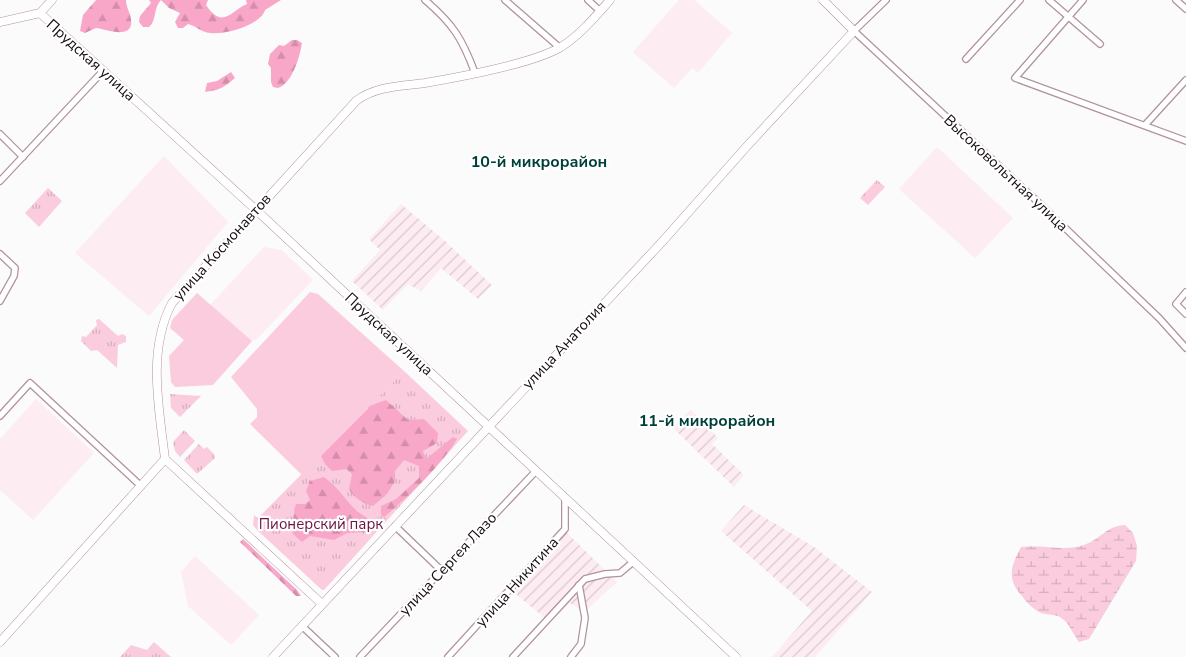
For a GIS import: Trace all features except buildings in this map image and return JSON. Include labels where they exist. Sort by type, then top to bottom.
[{"type":"street","points":[[0,22],[40,13],[52,0]]},
{"type":"street","points":[[425,0],[448,20],[464,46],[475,73]]},
{"type":"street","points":[[505,0],[559,48]]},
{"type":"street","points":[[588,0],[600,11]]},
{"type":"street","name":"улица Космонавтов","points":[[165,459],[158,391],[158,344],[163,320],[179,294],[356,101],[365,95],[387,88],[475,73],[538,56],[559,48],[610,0]]},
{"type":"street","name":"Высоковольтная улица","points":[[823,0],[1159,318],[1186,348]]},
{"type":"street","points":[[854,31],[886,0]]},
{"type":"street","points":[[966,59],[1020,0]]},
{"type":"street","points":[[1049,0],[1067,18],[1100,44]]},
{"type":"street","points":[[1083,0],[1015,78],[1186,141]]},
{"type":"street","points":[[1176,0],[1186,9]]},
{"type":"street","name":"Прудская улица","points":[[40,13],[255,209],[736,657]]},
{"type":"street","name":"улица Анатолия","points":[[273,657],[662,242],[748,145],[854,31]]},
{"type":"street","points":[[0,181],[103,70]]},
{"type":"street","points":[[1145,125],[1186,80]]},
{"type":"street","points":[[0,134],[23,157]]},
{"type":"street","points":[[0,254],[15,268],[14,276],[0,301]]},
{"type":"street","points":[[1186,292],[1176,304],[1186,314]]},
{"type":"street","points":[[0,416],[30,383],[141,486]]},
{"type":"street","points":[[0,642],[165,459],[322,604]]},
{"type":"street","name":"улица Сергея Лазо","points":[[360,657],[536,471]]},
{"type":"street","name":"улица Никитина","points":[[448,657],[565,529],[565,499]]},
{"type":"street","points":[[395,526],[442,571]]},
{"type":"street","points":[[513,657],[585,579],[605,574],[620,573],[633,562]]},
{"type":"street","points":[[571,657],[582,644],[585,618],[579,585]]},
{"type":"street","points":[[302,626],[335,657]]},
{"type":"shaded area","points":[[679,0],[694,0],[732,33],[698,73],[692,68],[674,88],[633,52]]},
{"type":"shaded area","points":[[937,147],[1013,218],[975,258],[899,189]]},
{"type":"shaded area","points":[[164,156],[228,222],[149,316],[75,253]]},
{"type":"shaded area","points":[[401,204],[445,241],[492,285],[478,299],[441,268],[421,291],[408,284],[383,310],[352,281],[380,250],[369,239]]},
{"type":"shaded area","points":[[264,247],[282,250],[313,280],[257,339],[252,341],[210,305]]},
{"type":"shaded area","points":[[36,399],[94,453],[33,520],[0,490],[0,439]]},
{"type":"shaded area","points":[[691,410],[718,438],[712,444],[744,475],[734,487],[673,428]]},
{"type":"shaded area","points":[[744,505],[814,547],[872,592],[815,657],[772,657],[812,611],[721,531]]},
{"type":"shaded area","points":[[563,529],[617,582],[584,612],[570,603],[550,622],[507,587]]},
{"type":"shaded area","points":[[195,556],[259,615],[231,645],[188,606],[181,572]]},
{"type":"green space","points":[[96,0],[126,0],[131,19],[131,26],[128,30],[118,32],[96,28],[85,33],[80,31],[83,15]]},
{"type":"green space","points":[[149,0],[161,0],[149,27],[143,27],[139,22],[140,16],[151,3]]},
{"type":"green space","points":[[161,0],[208,0],[206,5],[212,12],[222,18],[247,4],[246,0],[281,0],[265,10],[257,20],[250,24],[232,31],[216,33],[207,32],[188,24],[183,28],[178,28],[175,22],[180,13],[169,8]]},
{"type":"green space","points":[[292,40],[302,43],[294,69],[283,85],[278,88],[273,87],[271,68],[268,64],[270,54],[279,45],[284,46]]},
{"type":"green space","points":[[231,72],[235,78],[221,88],[205,92],[207,83],[217,81]]},
{"type":"green space","points":[[877,180],[885,187],[868,205],[860,198]]},
{"type":"green space","points":[[48,188],[62,201],[39,227],[25,213]]},
{"type":"green space","points":[[310,292],[318,294],[404,371],[302,475],[250,424],[257,417],[257,409],[231,377]]},
{"type":"green space","points":[[197,293],[252,341],[213,385],[175,387],[171,382],[169,356],[184,340],[170,328],[172,320]]},
{"type":"green space","points":[[99,319],[118,336],[122,334],[126,336],[126,342],[118,345],[117,368],[97,350],[91,351],[81,341],[82,336],[86,337],[97,325],[96,320]]},
{"type":"green space","name":"Пионерский парк","points":[[404,371],[468,431],[322,590],[257,530],[253,525],[254,515],[258,518]]},
{"type":"green space","points":[[170,394],[201,396],[180,417],[171,408]]},
{"type":"green space","points":[[386,400],[408,420],[424,419],[438,433],[437,443],[423,451],[426,459],[453,437],[457,439],[433,470],[384,517],[381,515],[381,506],[396,499],[419,478],[419,466],[404,460],[395,471],[395,481],[387,494],[373,506],[362,502],[351,492],[349,489],[352,474],[347,469],[332,471],[325,464],[321,456],[372,405]]},
{"type":"green space","points":[[184,430],[195,441],[180,457],[175,451],[173,442]]},
{"type":"green space","points":[[199,444],[204,449],[207,447],[214,454],[215,458],[197,474],[184,460]]},
{"type":"green space","points":[[324,477],[334,485],[358,512],[371,521],[370,528],[365,532],[347,533],[334,540],[310,536],[302,542],[293,534],[291,524],[296,504],[305,504],[310,500],[306,491],[310,481]]},
{"type":"green space","points":[[1125,525],[1133,533],[1137,546],[1136,561],[1089,639],[1079,642],[1064,620],[1058,616],[1036,610],[1027,603],[1017,590],[1012,578],[1012,572],[1021,547],[1076,547],[1090,542],[1108,530]]},
{"type":"green space","points":[[243,539],[301,596],[296,596],[240,542]]},
{"type":"green space","points":[[154,642],[171,657],[120,657],[131,645],[147,650]]},
{"type":"district","name":"10-й микрорайон","points":[[539,162]]},
{"type":"district","name":"11-й микрорайон","points":[[707,421]]}]
